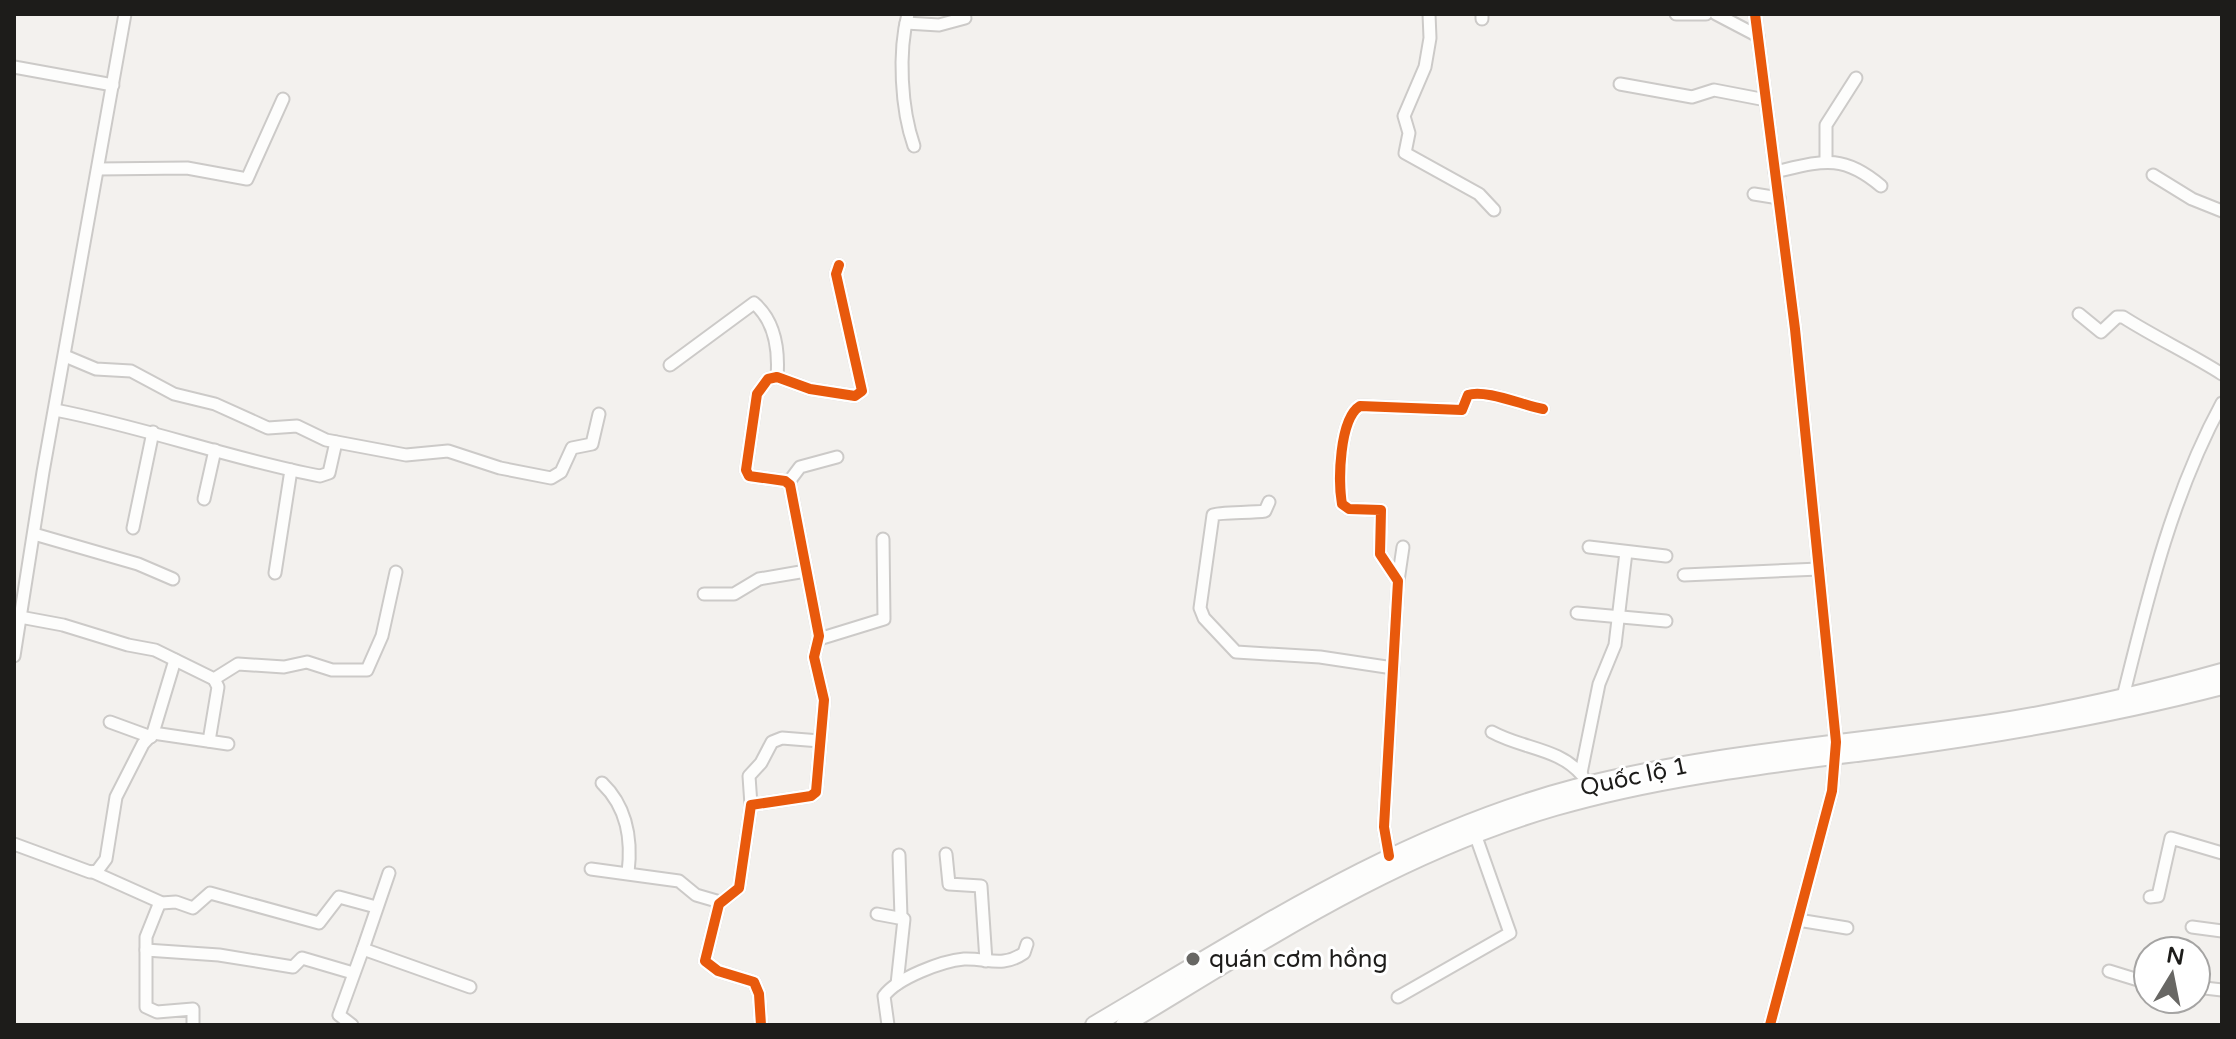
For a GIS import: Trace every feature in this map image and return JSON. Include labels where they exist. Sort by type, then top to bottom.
[{"type":"highway","name":"Quốc lộ 1","points":[[1124,1025],[1354,888],[1418,856],[1475,834],[1615,791],[1993,723],[2123,697],[2222,672]]},
{"type":"highway","name":"Quốc lộ 1","points":[[1094,1025],[1389,856],[1483,816],[1585,779],[2071,721],[2222,686]]},
{"type":"street","points":[[14,656],[18,609],[34,534],[125,14]]},
{"type":"street","points":[[1429,14],[1431,33],[1425,67],[1404,116],[1409,133],[1405,153],[1479,194],[1494,210]]},
{"type":"street","points":[[1676,14],[1706,14]]},
{"type":"street","points":[[1716,14],[1758,36]]},
{"type":"street","points":[[1755,14],[1779,198],[1835,749],[1832,791],[1770,1025]]},
{"type":"street","points":[[914,146],[907,115],[912,21],[939,25],[965,18]]},
{"type":"street","points":[[14,67],[113,85]]},
{"type":"street","points":[[1826,160],[1826,125],[1856,78]]},
{"type":"street","points":[[1620,84],[1692,97],[1714,90],[1766,100]]},
{"type":"street","points":[[98,169],[187,168],[247,179],[283,99]]},
{"type":"street","points":[[1775,172],[1826,160],[1858,167],[1881,186]]},
{"type":"street","points":[[2153,175],[2192,199],[2222,211]]},
{"type":"street","points":[[1754,194],[1779,198]]},
{"type":"street","points":[[788,483],[753,477],[747,473],[757,394],[768,379],[777,377],[810,389],[855,396],[862,391],[836,274],[839,265]]},
{"type":"street","points":[[670,365],[754,303],[772,331],[777,346],[777,377]]},
{"type":"street","points":[[2079,314],[2101,332],[2117,317],[2123,317],[2165,345],[2186,352],[2222,374]]},
{"type":"street","points":[[65,356],[96,369],[131,371],[163,389],[215,404],[257,426],[274,429],[297,426],[336,442],[419,456],[448,451],[500,468],[555,478],[572,448],[592,444],[599,414]]},
{"type":"street","points":[[1398,581],[1380,554],[1381,510],[1349,509],[1342,504],[1342,448],[1356,407],[1462,410],[1468,395],[1483,391],[1509,403],[1543,409]]},
{"type":"street","points":[[2123,697],[2180,491],[2197,449],[2222,403]]},
{"type":"street","points":[[55,410],[153,432],[291,470],[326,476],[336,442]]},
{"type":"street","points":[[133,528],[153,432]]},
{"type":"street","points":[[204,499],[215,450]]},
{"type":"street","points":[[751,805],[814,795],[824,700],[814,657],[819,639],[788,483],[800,467],[837,457]]},
{"type":"street","points":[[275,573],[291,470]]},
{"type":"street","points":[[1269,502],[1265,511],[1239,516],[1219,512],[1213,515],[1200,608],[1204,618],[1236,652],[1320,657],[1393,668]]},
{"type":"street","points":[[34,534],[138,564],[173,579]]},
{"type":"street","points":[[819,639],[884,619],[883,539]]},
{"type":"street","points":[[1389,856],[1384,827],[1398,581],[1403,547]]},
{"type":"street","points":[[1589,547],[1666,556]]},
{"type":"street","points":[[1585,779],[1599,684],[1614,653],[1626,552]]},
{"type":"street","points":[[1684,575],[1819,569]]},
{"type":"street","points":[[704,594],[734,594],[759,579],[806,571]]},
{"type":"street","points":[[214,679],[238,664],[284,667],[307,662],[332,670],[370,669],[382,636],[396,572]]},
{"type":"street","points":[[18,609],[116,642],[155,650],[214,679],[218,687],[209,741]]},
{"type":"street","points":[[1577,613],[1666,621]]},
{"type":"street","points":[[93,872],[102,866],[108,854],[116,797],[137,754],[152,735],[175,660]]},
{"type":"street","points":[[110,722],[152,735],[228,744]]},
{"type":"street","points":[[1492,732],[1510,742],[1562,756],[1585,779]]},
{"type":"street","points":[[761,1025],[759,994],[754,982],[718,971],[704,958],[720,902],[740,885],[751,805],[749,776],[761,763],[772,742],[782,738],[820,741]]},
{"type":"street","points":[[602,783],[616,796],[631,842],[628,873]]},
{"type":"street","points":[[1398,997],[1510,933],[1475,834]]},
{"type":"street","points":[[2150,897],[2158,896],[2171,838],[2222,853]]},
{"type":"street","points":[[14,844],[61,864],[93,872],[161,903],[176,902],[193,908],[210,893],[316,923],[324,920],[332,901],[339,897],[376,907]]},
{"type":"street","points":[[946,854],[949,884],[981,886],[986,961]]},
{"type":"street","points":[[897,984],[904,934],[899,855]]},
{"type":"street","points":[[591,869],[679,881],[696,895],[720,902]]},
{"type":"street","points":[[352,1025],[339,1015],[389,873]]},
{"type":"street","points":[[161,903],[147,933],[146,1007],[157,1012],[193,1009],[193,1025]]},
{"type":"street","points":[[877,914],[901,917]]},
{"type":"street","points":[[1798,920],[1847,928]]},
{"type":"street","points":[[2192,927],[2222,931]]},
{"type":"street","points":[[888,1025],[884,996],[897,984],[954,960],[1006,963],[1024,953],[1027,944]]},
{"type":"street","points":[[363,949],[470,987]]},
{"type":"street","points":[[146,950],[219,955],[293,967],[305,958],[353,973]]},
{"type":"street","points":[[2109,971],[2132,978]]},
{"type":"cycle path","points":[[1755,14],[1795,329],[1836,742],[1832,791],[1770,1025]]},
{"type":"cycle path","points":[[761,1025],[759,994],[754,982],[718,971],[705,961],[719,904],[739,888],[751,805],[811,796],[816,792],[824,700],[814,657],[819,636],[790,485],[785,481],[749,476],[746,470],[757,394],[768,379],[777,377],[810,389],[855,396],[862,391],[836,274],[839,265]]},
{"type":"cycle path","points":[[1389,856],[1384,827],[1398,581],[1380,554],[1381,510],[1349,509],[1342,504],[1340,467],[1348,424],[1360,406],[1462,410],[1468,395],[1475,394],[1543,409]]},
{"type":"place","name":"quán cơm hồng","points":[[1193,959]]}]
